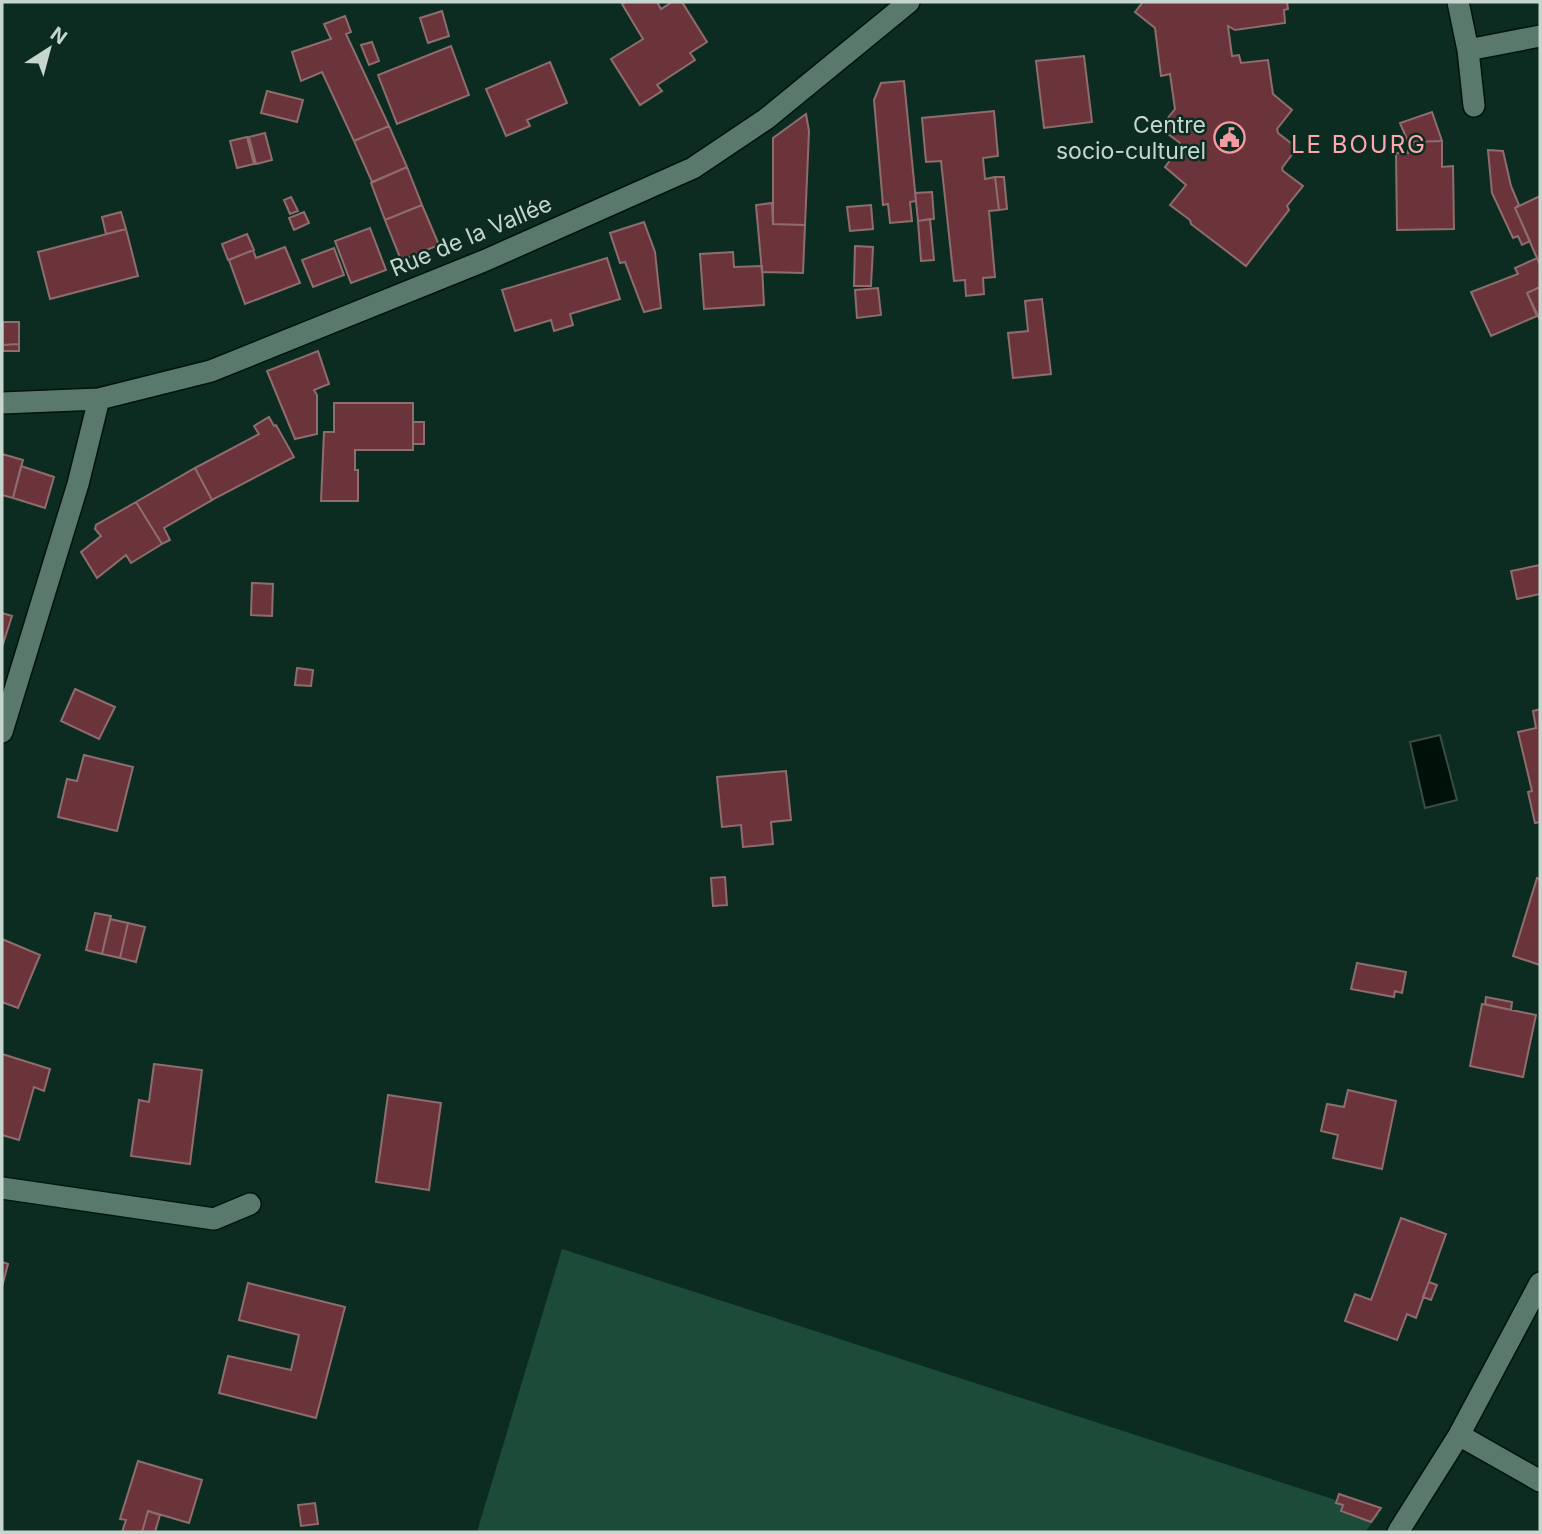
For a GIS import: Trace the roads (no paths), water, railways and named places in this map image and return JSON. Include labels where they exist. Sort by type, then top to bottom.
[{"type":"street","name":"Rue de la Vallée","points":[[2,403],[99,399],[211,371],[486,260],[692,169],[766,119],[909,2]]},
{"type":"street","points":[[1458,2],[1468,50],[1474,106]]},
{"type":"street","points":[[1468,50],[1540,36]]},
{"type":"street","points":[[2,732],[78,484],[99,399]]},
{"type":"street","points":[[2,1188],[214,1219],[250,1204]]},
{"type":"street","points":[[1398,1532],[1459,1435],[1540,1283]]},
{"type":"street","points":[[1459,1435],[1540,1481]]},
{"type":"place","name":"Centre socio-culturel","points":[[1229,138]]},
{"type":"district","name":"LE BOURG","points":[[1359,145]]}]
